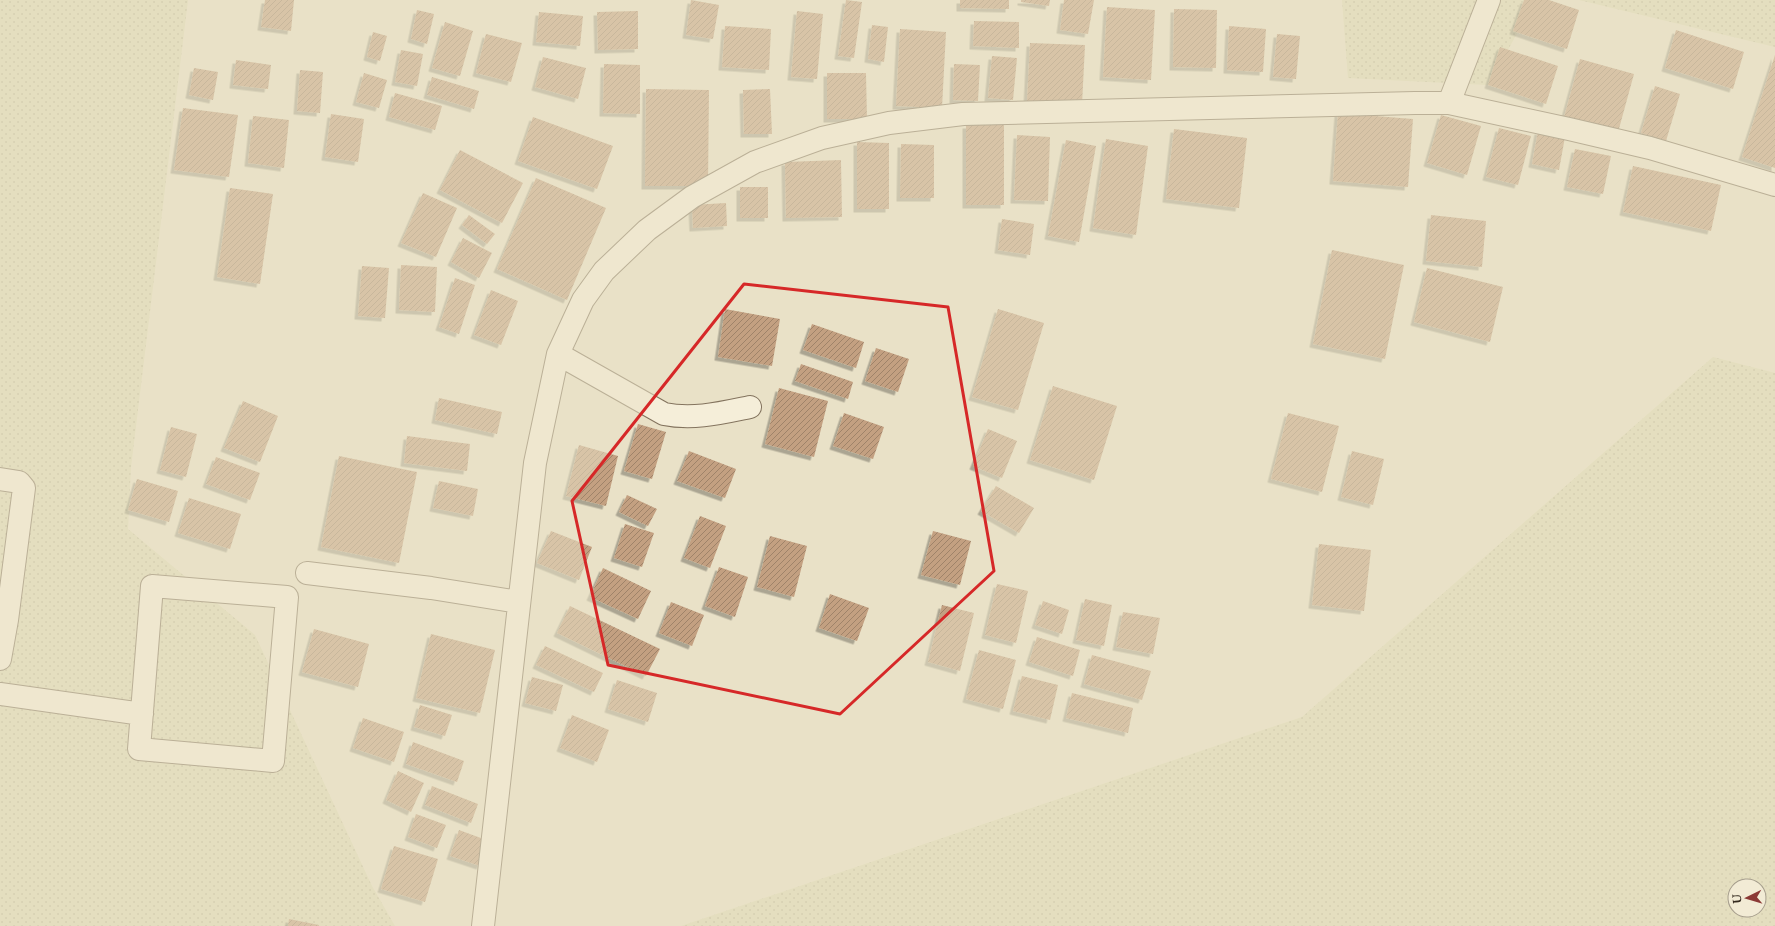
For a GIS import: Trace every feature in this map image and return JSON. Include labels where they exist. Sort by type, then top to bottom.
[{"type":"street","points":[[1449,103],[1488,0]]},
{"type":"street","points":[[484,926],[535,463],[558,354],[582,300],[604,271],[647,230],[692,197],[755,162],[822,138],[889,123],[963,114],[1449,103],[1650,148],[1775,185]]},
{"type":"street","points":[[558,354],[664,414],[681,418],[697,417],[750,407]]},
{"type":"street","points":[[0,479],[19,482],[24,488],[24,500],[4,619],[0,659]]},
{"type":"street","points":[[307,573],[431,588],[519,602]]},
{"type":"street","points":[[152,586],[287,597],[273,761],[139,749],[142,714],[152,586]]},
{"type":"street","points":[[0,694],[142,714]]},
{"type":"highlighted area","points":[[744,284],[948,307],[994,571],[840,714],[608,665],[572,501]]},
{"type":"shaded area","points":[[0,0],[188,0],[131,467],[128,529],[255,635],[372,886],[395,926],[0,926]]},
{"type":"shaded area","points":[[1342,0],[1536,0],[1488,85],[1348,78]]},
{"type":"shaded area","points":[[1579,0],[1775,0],[1775,47]]},
{"type":"shaded area","points":[[1713,357],[1775,373],[1775,926],[681,926],[1302,717]]},
{"type":"building","points":[[265,0],[294,0],[291,31],[261,27]]},
{"type":"building","points":[[691,0],[719,5],[713,39],[686,35]]},
{"type":"building","points":[[846,0],[862,2],[854,58],[838,56]]},
{"type":"building","points":[[960,0],[1009,0],[1009,9],[960,8]]},
{"type":"building","points":[[1021,0],[1050,0],[1049,6],[1021,2]]},
{"type":"building","points":[[1064,0],[1094,0],[1088,34],[1060,30]]},
{"type":"building","points":[[1524,0],[1549,0],[1579,10],[1567,49],[1513,31]]},
{"type":"building","points":[[1107,7],[1155,10],[1151,80],[1103,77]]},
{"type":"building","points":[[1174,9],[1217,10],[1216,68],[1173,67]]},
{"type":"building","points":[[417,10],[434,14],[427,44],[411,39]]},
{"type":"building","points":[[638,11],[638,49],[598,50],[597,12]]},
{"type":"building","points":[[797,11],[823,14],[817,79],[791,77]]},
{"type":"building","points":[[539,12],[583,16],[580,46],[536,42]]},
{"type":"building","points":[[974,21],[1019,22],[1019,48],[973,46]]},
{"type":"building","points":[[445,22],[473,31],[460,76],[432,68]]},
{"type":"building","points":[[872,25],[888,27],[884,62],[868,59]]},
{"type":"building","points":[[725,26],[771,29],[769,70],[722,67]]},
{"type":"building","points":[[1229,26],[1266,29],[1263,72],[1227,70]]},
{"type":"building","points":[[900,29],[946,32],[942,108],[896,106]]},
{"type":"building","points":[[1676,30],[1744,52],[1733,89],[1665,68]]},
{"type":"building","points":[[373,32],[387,36],[380,61],[367,57]]},
{"type":"building","points":[[486,34],[522,43],[511,82],[476,73]]},
{"type":"building","points":[[1277,34],[1300,36],[1296,79],[1273,77]]},
{"type":"building","points":[[1030,43],[1085,45],[1082,105],[1027,102]]},
{"type":"building","points":[[1500,47],[1558,66],[1546,104],[1488,85]]},
{"type":"building","points":[[401,50],[423,54],[417,86],[395,82]]},
{"type":"building","points":[[1775,55],[1775,168],[1742,157]]},
{"type":"building","points":[[992,56],[1017,58],[1013,100],[988,98]]},
{"type":"building","points":[[543,57],[586,68],[578,99],[535,87]]},
{"type":"building","points":[[1580,59],[1634,74],[1617,136],[1563,121]]},
{"type":"building","points":[[236,60],[271,65],[268,89],[233,85]]},
{"type":"building","points":[[604,64],[640,65],[640,114],[603,113]]},
{"type":"building","points":[[954,64],[980,65],[978,101],[953,100]]},
{"type":"building","points":[[194,68],[218,72],[213,100],[189,95]]},
{"type":"building","points":[[300,70],[323,72],[320,113],[297,111]]},
{"type":"building","points":[[364,73],[387,80],[379,108],[356,102]]},
{"type":"building","points":[[827,73],[866,73],[867,119],[827,119]]},
{"type":"building","points":[[432,77],[479,91],[474,109],[427,95]]},
{"type":"building","points":[[1655,86],[1680,94],[1666,141],[1641,133]]},
{"type":"building","points":[[646,89],[709,90],[708,186],[645,186]]},
{"type":"building","points":[[770,89],[772,134],[744,134],[743,90]]},
{"type":"building","points":[[395,93],[442,106],[435,130],[389,117]]},
{"type":"building","points":[[183,108],[238,115],[229,177],[174,170]]},
{"type":"building","points":[[1338,113],[1413,119],[1408,187],[1333,181]]},
{"type":"building","points":[[331,114],[364,119],[358,162],[325,157]]},
{"type":"building","points":[[1441,115],[1481,126],[1467,175],[1427,163]]},
{"type":"building","points":[[253,116],[289,120],[284,168],[248,163]]},
{"type":"building","points":[[533,117],[613,146],[597,189],[518,161]]},
{"type":"building","points":[[966,125],[1004,125],[1004,205],[966,205]]},
{"type":"building","points":[[1499,128],[1531,136],[1518,185],[1486,177]]},
{"type":"building","points":[[1174,129],[1247,138],[1239,208],[1166,199]]},
{"type":"building","points":[[1538,131],[1565,137],[1559,170],[1532,164]]},
{"type":"building","points":[[1017,135],[1050,137],[1048,201],[1014,200]]},
{"type":"building","points":[[1106,139],[1148,146],[1136,235],[1093,228]]},
{"type":"building","points":[[1066,140],[1096,146],[1079,242],[1048,236]]},
{"type":"building","points":[[857,142],[889,143],[889,209],[857,209]]},
{"type":"building","points":[[901,144],[934,145],[934,198],[900,198]]},
{"type":"building","points":[[1575,149],[1611,156],[1603,194],[1567,187]]},
{"type":"building","points":[[460,150],[523,183],[502,223],[440,190]]},
{"type":"building","points":[[841,160],[842,217],[786,218],[785,162]]},
{"type":"building","points":[[1633,166],[1721,185],[1711,231],[1623,212]]},
{"type":"building","points":[[536,178],[606,208],[567,300],[497,269]]},
{"type":"building","points":[[740,187],[768,187],[768,218],[740,218]]},
{"type":"building","points":[[230,188],[273,194],[260,284],[217,277]]},
{"type":"building","points":[[423,193],[457,208],[436,257],[401,243]]},
{"type":"building","points":[[726,203],[727,226],[693,228],[692,205]]},
{"type":"building","points":[[469,215],[495,234],[487,244],[462,225]]},
{"type":"building","points":[[1431,215],[1486,221],[1482,267],[1426,261]]},
{"type":"building","points":[[1002,219],[1034,224],[1030,255],[998,250]]},
{"type":"building","points":[[463,238],[492,253],[479,278],[451,262]]},
{"type":"building","points":[[1332,250],[1404,265],[1385,359],[1313,344]]},
{"type":"building","points":[[401,265],[437,267],[435,312],[399,310]]},
{"type":"building","points":[[362,266],[389,268],[385,318],[358,316]]},
{"type":"building","points":[[1427,268],[1503,287],[1490,342],[1414,322]]},
{"type":"building","points":[[455,278],[475,285],[459,334],[439,327]]},
{"type":"building","points":[[491,290],[518,301],[501,345],[474,335]]},
{"type":"building","points":[[725,309],[780,319],[772,366],[718,357]]},
{"type":"building","points":[[998,309],[1044,323],[1018,410],[972,397]]},
{"type":"building","points":[[812,324],[864,342],[856,368],[803,350]]},
{"type":"building","points":[[876,348],[909,359],[898,392],[865,381]]},
{"type":"building","points":[[801,364],[853,382],[848,399],[795,381]]},
{"type":"building","points":[[1053,386],[1117,406],[1094,480],[1030,460]]},
{"type":"building","points":[[779,388],[828,401],[814,457],[765,444]]},
{"type":"building","points":[[439,398],[502,412],[497,434],[435,420]]},
{"type":"building","points":[[243,401],[278,416],[260,462],[224,448]]},
{"type":"building","points":[[844,413],[884,427],[873,459],[833,446]]},
{"type":"building","points":[[1288,413],[1339,426],[1322,492],[1271,479]]},
{"type":"building","points":[[638,424],[666,432],[652,479],[624,471]]},
{"type":"building","points":[[171,427],[197,434],[186,477],[160,470]]},
{"type":"building","points":[[988,429],[1017,441],[1002,478],[973,466]]},
{"type":"building","points":[[407,436],[470,444],[467,471],[404,463]]},
{"type":"building","points":[[579,445],[618,456],[606,506],[566,496]]},
{"type":"building","points":[[689,451],[736,469],[725,498],[677,481]]},
{"type":"building","points":[[1352,451],[1384,459],[1373,505],[1341,497]]},
{"type":"building","points":[[339,456],[417,472],[399,563],[321,547]]},
{"type":"building","points":[[216,457],[260,473],[250,500],[206,484]]},
{"type":"building","points":[[137,479],[178,491],[169,522],[128,510]]},
{"type":"building","points":[[439,481],[478,489],[473,516],[433,508]]},
{"type":"building","points":[[996,486],[1034,508],[1019,533],[981,511]]},
{"type":"building","points":[[627,495],[657,509],[648,526],[619,512]]},
{"type":"building","points":[[189,498],[241,514],[230,549],[178,533]]},
{"type":"building","points":[[700,516],[726,526],[710,568],[684,558]]},
{"type":"building","points":[[625,524],[654,533],[642,567],[614,558]]},
{"type":"building","points":[[551,531],[592,547],[579,580],[537,563]]},
{"type":"building","points":[[933,531],[971,541],[960,585],[921,575]]},
{"type":"building","points":[[770,536],[807,546],[794,597],[757,587]]},
{"type":"building","points":[[1319,544],[1371,550],[1364,611],[1312,605]]},
{"type":"building","points":[[719,567],[748,577],[735,617],[705,606]]},
{"type":"building","points":[[603,568],[651,591],[638,619],[590,597]]},
{"type":"building","points":[[997,584],[1028,591],[1016,643],[985,635]]},
{"type":"building","points":[[830,594],[869,608],[857,641],[819,628]]},
{"type":"building","points":[[1085,599],[1112,605],[1104,646],[1076,640]]},
{"type":"building","points":[[1043,601],[1069,610],[1062,634],[1035,625]]},
{"type":"building","points":[[671,602],[704,615],[692,646],[659,633]]},
{"type":"building","points":[[942,605],[974,613],[960,671],[928,662]]},
{"type":"building","points":[[570,606],[660,649],[646,676],[557,633]]},
{"type":"building","points":[[1123,612],[1160,618],[1153,654],[1116,647]]},
{"type":"building","points":[[314,629],[369,644],[358,687],[302,672]]},
{"type":"building","points":[[431,634],[495,650],[480,713],[416,698]]},
{"type":"building","points":[[1037,637],[1080,650],[1073,676],[1029,662]]},
{"type":"building","points":[[545,646],[603,673],[594,692],[536,665]]},
{"type":"building","points":[[979,650],[1016,660],[1003,709],[966,699]]},
{"type":"building","points":[[1092,655],[1151,671],[1142,700],[1084,684]]},
{"type":"building","points":[[1022,676],[1058,685],[1050,720],[1013,711]]},
{"type":"building","points":[[532,677],[563,685],[556,711],[525,703]]},
{"type":"building","points":[[617,680],[657,693],[648,722],[608,709]]},
{"type":"building","points":[[1072,693],[1133,708],[1128,733],[1066,718]]},
{"type":"building","points":[[420,705],[452,715],[445,736],[414,727]]},
{"type":"building","points":[[572,715],[609,730],[597,762],[560,748]]},
{"type":"building","points":[[363,718],[404,732],[394,762],[353,748]]},
{"type":"building","points":[[413,742],[464,761],[457,782],[406,764]]},
{"type":"building","points":[[398,771],[424,783],[411,812],[386,800]]},
{"type":"building","points":[[432,786],[478,804],[471,823],[425,805]]},
{"type":"building","points":[[416,814],[446,825],[437,848],[408,837]]},
{"type":"building","points":[[459,830],[489,841],[480,866],[450,856]]},
{"type":"building","points":[[394,846],[438,859],[425,902],[381,889]]},
{"type":"building","points":[[289,919],[319,925],[319,926],[288,926]]}]
